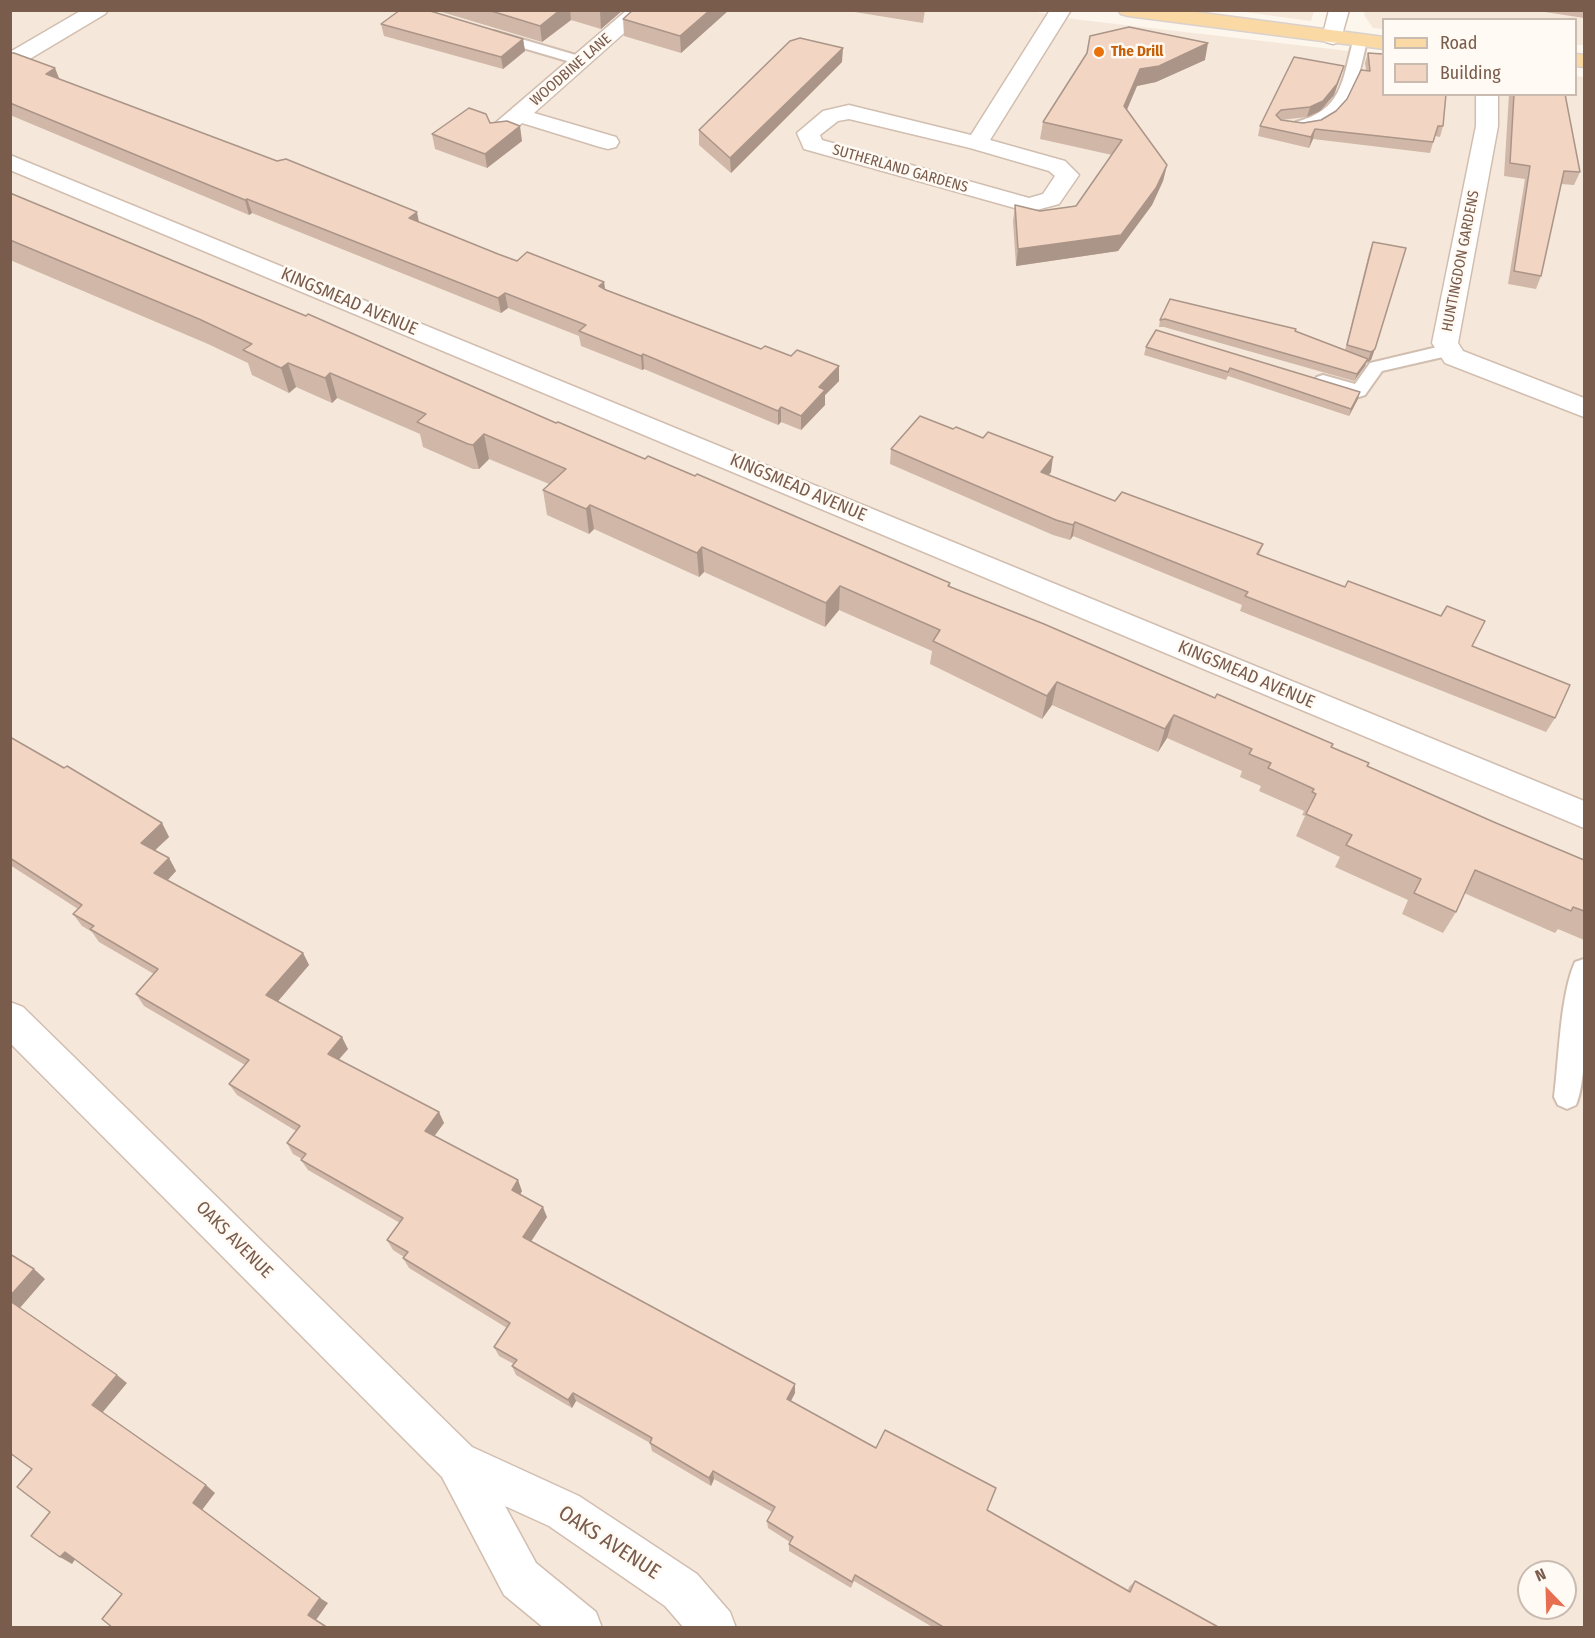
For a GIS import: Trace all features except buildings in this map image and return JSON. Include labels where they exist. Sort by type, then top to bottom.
[{"type":"main road","points":[[1128,10],[1382,43]]},
{"type":"street","points":[[10,61],[98,10]]},
{"type":"street","name":"WOODBINE LANE","points":[[608,142],[510,122],[640,10]]},
{"type":"street","points":[[977,142],[1061,10]]},
{"type":"street","points":[[1333,38],[1339,10]]},
{"type":"street","name":"HUNTINGDON GARDENS","points":[[1487,96],[1487,126],[1445,343],[1454,357],[1584,408]]},
{"type":"street","name":"SUTHERLAND GARDENS","points":[[849,112],[977,142],[1057,166],[1067,175],[1051,199],[1029,205],[812,144],[808,133],[831,116],[849,112]]},
{"type":"street","name":"KINGSMEAD AVENUE","points":[[10,162],[1584,815]]},
{"type":"street","name":"OAKS AVENUE","points":[[10,1018],[457,1462],[520,1579],[580,1628]]},
{"type":"street","name":"OAKS AVENUE","points":[[457,1462],[564,1511],[681,1590],[714,1628]]},
{"type":"lane","points":[[480,31],[581,61]]},
{"type":"lane","points":[[1284,124],[1296,126],[1315,122],[1338,107],[1345,96],[1360,41]]},
{"type":"lane","points":[[1304,375],[1359,391],[1376,367],[1450,350]]},
{"type":"lane","points":[[1567,1097],[1577,1006],[1584,969]]},
{"type":"shaded area","points":[[1026,10],[1073,19],[1382,55],[1382,96],[1577,96],[1577,76],[1584,77],[1584,1627],[11,1628],[11,11]]},
{"type":"shaded area","points":[[1314,10],[1311,21],[1237,11]]},
{"type":"shaded area","points":[[1365,10],[1584,11],[1584,45],[1577,45],[1577,18],[1382,18],[1382,29],[1373,28],[1364,15]]},
{"type":"place","name":"The Drill","points":[[1099,52]]}]
